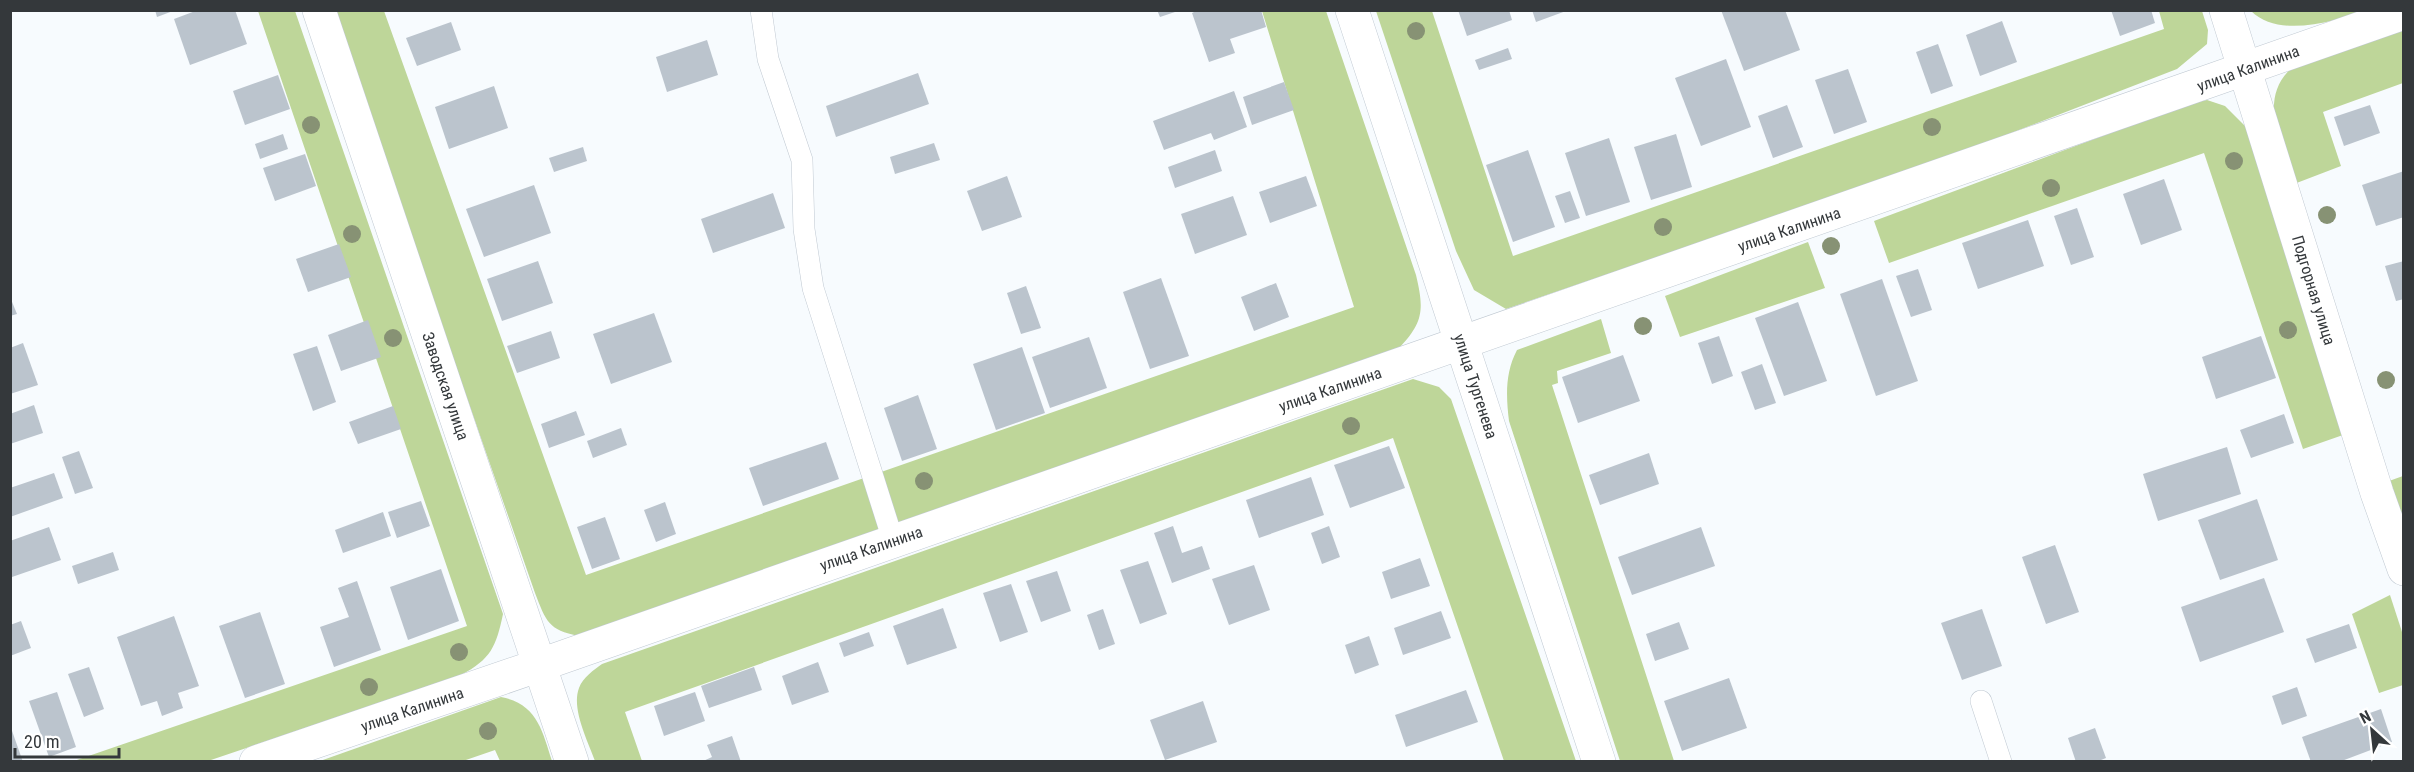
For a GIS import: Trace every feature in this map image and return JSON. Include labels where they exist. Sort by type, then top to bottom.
[{"type":"street","name":"Заводская улица","points":[[320,10],[572,762]]},
{"type":"street","name":"улица Тургенева","points":[[1352,10],[1599,762]]},
{"type":"street","name":"Подгорная улица","points":[[2226,10],[2377,493],[2403,569]]},
{"type":"street","name":"улица Калинина","points":[[256,762],[540,666],[893,540],[2403,13]]},
{"type":"lane","points":[[761,10],[768,59],[802,160],[804,229],[813,288],[893,540]]},
{"type":"lane","points":[[1981,701],[2001,762]]},
{"type":"green space","points":[[258,11],[295,11],[503,614],[491,651],[479,663],[461,675],[208,761],[71,762],[467,626]]},
{"type":"green space","points":[[332,11],[384,11],[586,575],[1354,307],[1262,11],[1326,11],[1416,275],[1421,306],[1420,314],[1413,330],[1399,348],[579,636],[569,634],[550,623],[535,593]]},
{"type":"green space","points":[[1376,11],[1432,11],[1513,256],[2164,29],[2159,11],[2202,11],[2208,30],[2207,44],[2177,69],[1944,159],[1506,309],[1474,290],[1456,251]]},
{"type":"green space","points":[[2251,11],[2371,11],[2326,22],[2293,26],[2263,20]]},
{"type":"green space","points":[[2403,27],[2403,83],[2323,112],[2341,166],[2294,184],[2275,122],[2276,91],[2283,78],[2295,65]]},
{"type":"green space","points":[[2207,100],[2225,106],[2246,127],[2343,435],[2303,449],[2204,153],[1889,263],[1874,221],[2188,104]]},
{"type":"green space","points":[[1808,242],[1825,288],[1680,337],[1665,296]]},
{"type":"green space","points":[[1601,319],[1611,353],[1557,371],[1558,383],[1552,385],[1674,761],[1620,761],[1509,421],[1507,385],[1510,367],[1517,350]]},
{"type":"green space","points":[[1413,379],[1439,387],[1451,399],[1576,761],[1504,761],[1393,438],[625,712],[642,761],[595,761],[581,725],[577,696],[583,680],[602,664]]},
{"type":"green space","points":[[2403,476],[2403,524],[2389,481]]},
{"type":"green space","points":[[2390,595],[2403,635],[2403,685],[2379,693],[2352,614]]},
{"type":"green space","points":[[501,697],[513,700],[530,712],[541,729],[552,761],[500,761],[495,750],[463,761],[320,761]]},
{"type":"building","points":[[155,10],[173,10],[173,11],[157,17]]},
{"type":"building","points":[[198,10],[235,10],[247,44],[190,65],[174,19]]},
{"type":"building","points":[[1157,10],[1178,10],[1178,11],[1160,17]]},
{"type":"building","points":[[1198,10],[1261,10],[1266,27],[1230,39],[1235,53],[1209,62],[1192,13]]},
{"type":"building","points":[[1458,10],[1509,10],[1512,20],[1467,36]]},
{"type":"building","points":[[1532,10],[1566,10],[1566,11],[1536,22]]},
{"type":"building","points":[[1721,10],[1785,10],[1800,50],[1744,71]]},
{"type":"building","points":[[2111,10],[2151,10],[2155,23],[2120,36]]},
{"type":"building","points":[[2002,21],[2017,62],[1980,76],[1966,35]]},
{"type":"building","points":[[451,22],[461,50],[417,66],[406,38]]},
{"type":"building","points":[[707,40],[718,75],[667,92],[656,57]]},
{"type":"building","points":[[1938,44],[1953,86],[1931,94],[1916,52]]},
{"type":"building","points":[[1508,48],[1512,59],[1479,70],[1475,60]]},
{"type":"building","points":[[1726,59],[1751,127],[1701,146],[1675,78]]},
{"type":"building","points":[[1848,69],[1867,122],[1834,134],[1815,80]]},
{"type":"building","points":[[918,73],[929,104],[836,137],[826,106]]},
{"type":"building","points":[[278,75],[290,109],[245,125],[233,91]]},
{"type":"building","points":[[1284,82],[1294,110],[1252,125],[1243,97]]},
{"type":"building","points":[[494,86],[508,128],[449,149],[435,107]]},
{"type":"building","points":[[1234,91],[1247,127],[1214,140],[1211,133],[1164,150],[1153,121]]},
{"type":"building","points":[[1787,105],[1803,147],[1773,158],[1758,116]]},
{"type":"building","points":[[2370,105],[2380,133],[2344,146],[2334,117]]},
{"type":"building","points":[[283,134],[288,149],[260,159],[255,144]]},
{"type":"building","points":[[1676,134],[1692,187],[1651,200],[1634,147]]},
{"type":"building","points":[[1609,138],[1630,202],[1586,216],[1565,153]]},
{"type":"building","points":[[934,143],[940,160],[895,174],[890,157]]},
{"type":"building","points":[[583,147],[587,161],[554,172],[549,158]]},
{"type":"building","points":[[1215,150],[1222,171],[1175,188],[1168,167]]},
{"type":"building","points":[[1528,150],[1555,227],[1513,242],[1486,165]]},
{"type":"building","points":[[305,154],[316,186],[275,201],[263,168]]},
{"type":"building","points":[[2404,171],[2404,217],[2376,226],[2362,185]]},
{"type":"building","points":[[1007,176],[1022,217],[982,231],[967,191]]},
{"type":"building","points":[[1306,176],[1317,206],[1270,223],[1259,192]]},
{"type":"building","points":[[2164,179],[2182,230],[2141,245],[2123,194]]},
{"type":"building","points":[[534,185],[551,233],[484,257],[466,209]]},
{"type":"building","points":[[1570,191],[1580,218],[1565,223],[1555,196]]},
{"type":"building","points":[[773,193],[785,228],[713,253],[701,219]]},
{"type":"building","points":[[1233,196],[1247,235],[1195,254],[1181,214]]},
{"type":"building","points":[[2077,208],[2094,257],[2071,265],[2054,216]]},
{"type":"building","points":[[2028,220],[2044,266],[1978,289],[1962,243]]},
{"type":"building","points":[[339,244],[351,277],[308,292],[296,259]]},
{"type":"building","points":[[538,261],[553,303],[502,321],[487,279]]},
{"type":"building","points":[[2404,261],[2404,299],[2396,301],[2385,266]]},
{"type":"building","points":[[1918,269],[1932,310],[1911,317],[1896,276]]},
{"type":"building","points":[[1161,278],[1189,356],[1150,369],[1123,292]]},
{"type":"building","points":[[1882,279],[1918,381],[1876,396],[1840,294]]},
{"type":"building","points":[[1276,283],[1289,317],[1254,331],[1241,297]]},
{"type":"building","points":[[1026,286],[1041,328],[1021,334],[1007,293]]},
{"type":"building","points":[[10,297],[17,314],[10,316]]},
{"type":"building","points":[[1798,302],[1827,381],[1784,396],[1755,318]]},
{"type":"building","points":[[654,313],[672,362],[611,384],[593,334]]},
{"type":"building","points":[[368,320],[381,357],[341,371],[328,335]]},
{"type":"building","points":[[551,331],[560,358],[517,373],[507,346]]},
{"type":"building","points":[[1719,336],[1733,376],[1712,384],[1698,343]]},
{"type":"building","points":[[2261,336],[2276,378],[2216,399],[2202,357]]},
{"type":"building","points":[[1089,337],[1107,388],[1050,408],[1032,357]]},
{"type":"building","points":[[23,343],[38,385],[10,394],[10,348]]},
{"type":"building","points":[[317,346],[336,402],[313,411],[293,354]]},
{"type":"building","points":[[1022,347],[1045,413],[996,430],[973,364]]},
{"type":"building","points":[[1623,355],[1640,401],[1578,423],[1562,377]]},
{"type":"building","points":[[1762,364],[1776,403],[1755,410],[1741,372]]},
{"type":"building","points":[[918,395],[937,449],[902,461],[884,408]]},
{"type":"building","points":[[34,405],[43,433],[10,444],[10,414]]},
{"type":"building","points":[[393,406],[401,429],[358,444],[349,422]]},
{"type":"building","points":[[576,411],[585,435],[549,448],[541,424]]},
{"type":"building","points":[[2284,414],[2294,443],[2251,458],[2240,430]]},
{"type":"building","points":[[621,428],[627,445],[593,458],[587,441]]},
{"type":"building","points":[[826,442],[839,479],[763,506],[749,468]]},
{"type":"building","points":[[1389,446],[1405,488],[1350,508],[1334,465]]},
{"type":"building","points":[[2227,447],[2241,494],[2158,521],[2143,474]]},
{"type":"building","points":[[79,451],[93,488],[75,494],[62,457]]},
{"type":"building","points":[[1649,453],[1659,484],[1600,505],[1589,475]]},
{"type":"building","points":[[54,473],[63,498],[10,517],[10,488]]},
{"type":"building","points":[[1311,477],[1324,515],[1259,538],[1246,500]]},
{"type":"building","points":[[2257,499],[2278,560],[2220,580],[2198,520]]},
{"type":"building","points":[[421,501],[430,526],[397,538],[388,512]]},
{"type":"building","points":[[665,502],[676,534],[656,542],[644,510]]},
{"type":"building","points":[[383,512],[391,536],[343,553],[335,530]]},
{"type":"building","points":[[605,517],[620,559],[592,569],[577,527]]},
{"type":"building","points":[[1173,526],[1182,553],[1202,546],[1210,569],[1172,583],[1154,533]]},
{"type":"building","points":[[1329,526],[1340,557],[1322,564],[1311,533]]},
{"type":"building","points":[[49,527],[61,560],[12,577],[10,541]]},
{"type":"building","points":[[1701,527],[1715,566],[1632,595],[1618,557]]},
{"type":"building","points":[[2055,545],[2079,612],[2046,624],[2022,557]]},
{"type":"building","points":[[113,552],[119,570],[78,584],[72,566]]},
{"type":"building","points":[[1420,558],[1430,586],[1391,599],[1382,572]]},
{"type":"building","points":[[1148,561],[1167,614],[1140,624],[1120,570]]},
{"type":"building","points":[[1254,565],[1270,610],[1229,625],[1212,579]]},
{"type":"building","points":[[441,569],[459,621],[408,640],[390,587]]},
{"type":"building","points":[[1057,571],[1071,611],[1041,622],[1026,581]]},
{"type":"building","points":[[2264,578],[2284,632],[2200,662],[2181,607]]},
{"type":"building","points":[[357,581],[381,650],[334,667],[320,627],[349,617],[338,588]]},
{"type":"building","points":[[1011,584],[1028,632],[1000,642],[983,593]]},
{"type":"building","points":[[943,608],[957,648],[907,665],[893,626]]},
{"type":"building","points":[[1103,609],[1115,644],[1099,650],[1087,615]]},
{"type":"building","points":[[1982,609],[2002,666],[1962,680],[1941,623]]},
{"type":"building","points":[[1441,611],[1451,638],[1403,655],[1394,628]]},
{"type":"building","points":[[260,612],[285,684],[245,698],[219,626]]},
{"type":"building","points":[[174,616],[199,686],[178,693],[183,708],[162,716],[157,701],[141,706],[117,637]]},
{"type":"building","points":[[21,621],[31,648],[10,656],[10,625]]},
{"type":"building","points":[[1679,622],[1689,649],[1655,661],[1646,634]]},
{"type":"building","points":[[2349,624],[2357,648],[2315,663],[2306,639]]},
{"type":"building","points":[[869,632],[874,646],[844,657],[839,643]]},
{"type":"building","points":[[1369,636],[1379,665],[1355,674],[1345,645]]},
{"type":"building","points":[[818,662],[829,692],[792,705],[782,676]]},
{"type":"building","points":[[89,667],[104,709],[84,717],[68,674]]},
{"type":"building","points":[[754,667],[762,690],[709,708],[701,686]]},
{"type":"building","points":[[1729,678],[1747,728],[1682,751],[1664,701]]},
{"type":"building","points":[[2297,687],[2307,716],[2282,725],[2272,696]]},
{"type":"building","points":[[1466,690],[1478,722],[1406,747],[1395,715]]},
{"type":"building","points":[[57,692],[76,747],[49,757],[29,701]]},
{"type":"building","points":[[695,692],[705,721],[664,736],[654,706]]},
{"type":"building","points":[[1203,701],[1217,742],[1165,760],[1150,720]]},
{"type":"building","points":[[2381,709],[2392,742],[2339,762],[2311,762],[2302,737]]},
{"type":"building","points":[[11,728],[23,762],[10,762]]},
{"type":"building","points":[[2095,728],[2106,758],[2096,762],[2076,762],[2068,738]]},
{"type":"building","points":[[732,736],[741,762],[701,762],[712,757],[707,745]]}]
